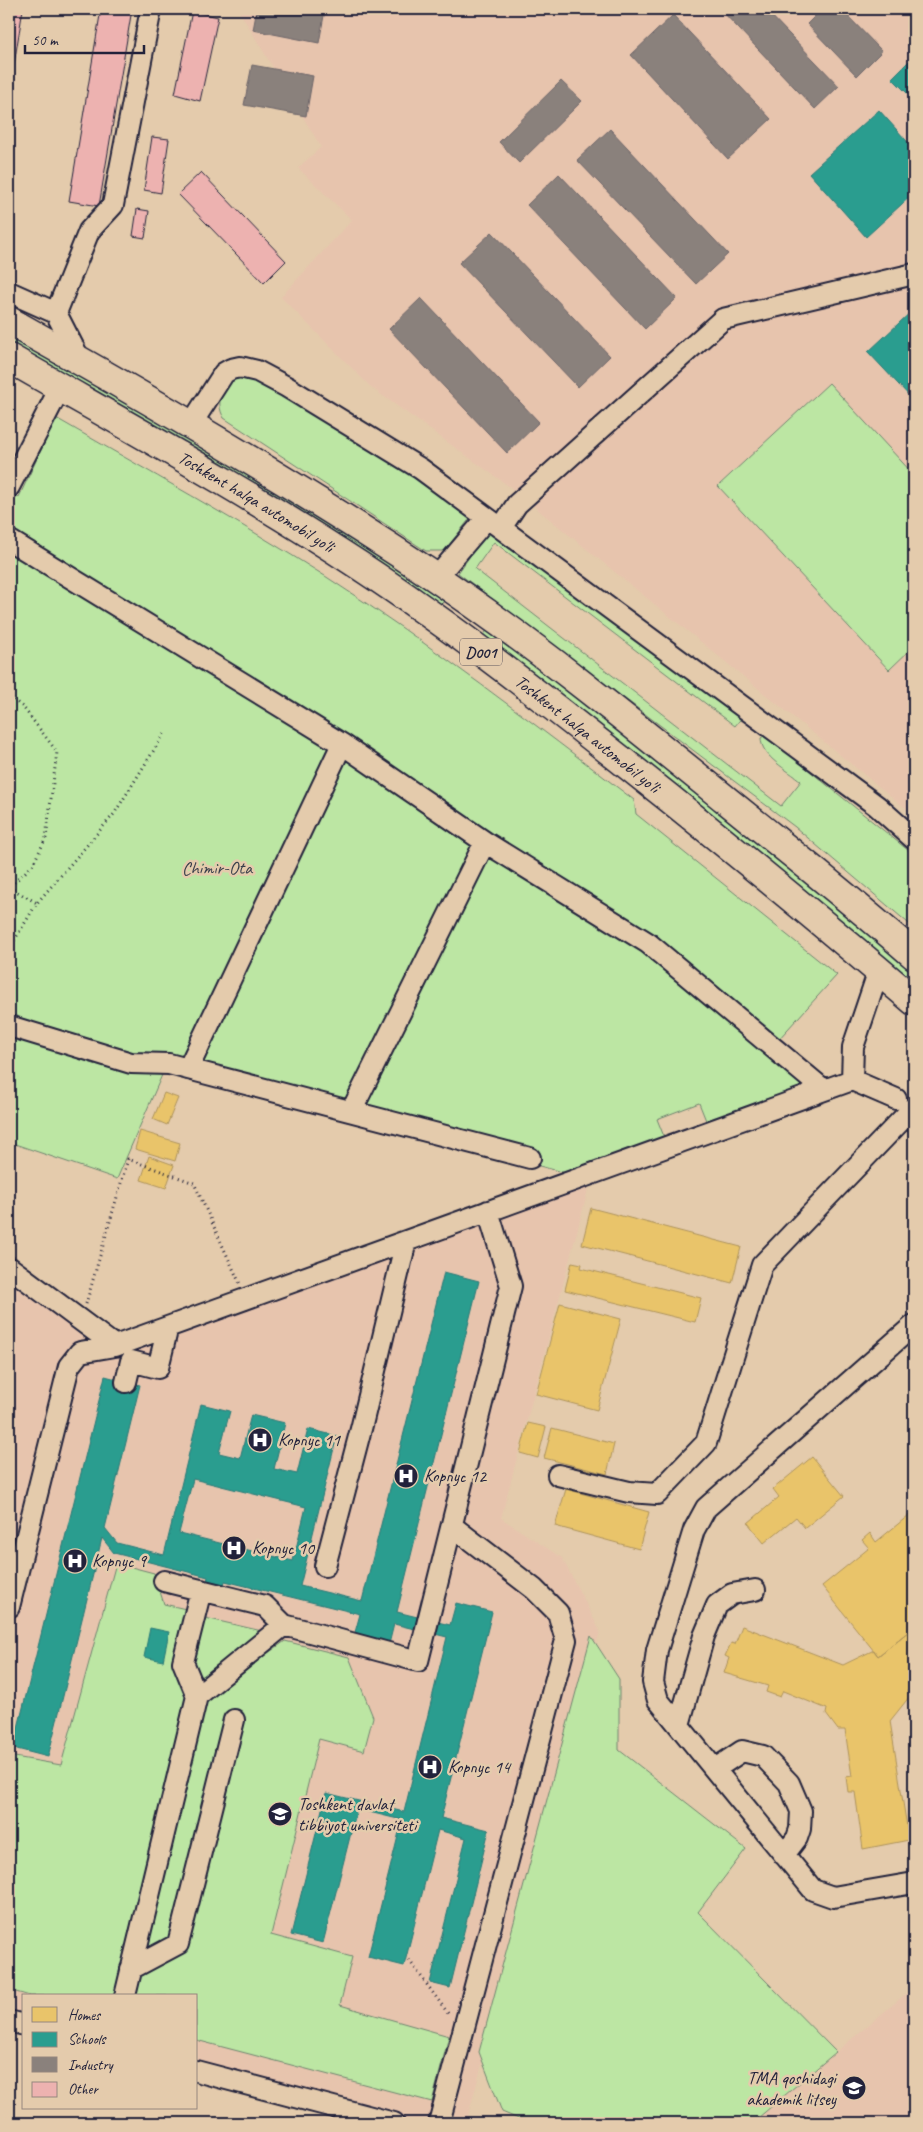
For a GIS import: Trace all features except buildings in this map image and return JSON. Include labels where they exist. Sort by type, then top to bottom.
[{"type":"highway","name":"Toshkent halqa avtomobil yo'li","points":[[9,321],[280,479],[474,604],[621,714],[914,955]]},
{"type":"highway","name":"Toshkent halqa avtomobil yo'li","points":[[9,358],[261,504],[359,566],[454,632],[616,756],[774,883],[914,1001]]},
{"type":"highway","points":[[454,632],[474,604]]},
{"type":"lane","points":[[56,312],[90,231],[113,204],[151,9]]},
{"type":"lane","points":[[436,578],[494,523],[723,319],[914,274]]},
{"type":"lane","points":[[9,292],[56,312],[80,362]]},
{"type":"lane","points":[[190,426],[224,373],[231,369],[248,368],[287,387],[421,469],[877,806],[914,839]]},
{"type":"lane","points":[[9,487],[60,388]]},
{"type":"lane","points":[[9,540],[342,744],[485,842],[648,943],[824,1090]]},
{"type":"lane","points":[[188,1069],[342,744]]},
{"type":"lane","points":[[352,1110],[485,842]]},
{"type":"lane","points":[[852,1080],[853,1047],[878,970]]},
{"type":"lane","points":[[9,1026],[131,1063],[169,1064],[352,1110],[530,1158]]},
{"type":"lane","points":[[9,1608],[69,1366],[80,1352],[116,1346],[852,1080],[896,1099]]},
{"type":"lane","points":[[558,1475],[629,1492],[657,1494],[706,1444],[762,1265],[914,1107]]},
{"type":"lane","points":[[164,1581],[265,1606],[284,1625],[418,1661],[511,1286],[488,1211]]},
{"type":"lane","points":[[325,1566],[406,1241]]},
{"type":"lane","points":[[9,1267],[116,1346]]},
{"type":"lane","points":[[914,1325],[706,1508],[694,1530],[657,1650],[653,1682],[658,1700],[813,1890],[833,1897],[914,1883]]},
{"type":"lane","points":[[126,1382],[131,1361],[158,1368],[166,1328]]},
{"type":"lane","points":[[439,2123],[566,1640],[558,1613],[534,1589],[452,1526]]},
{"type":"lane","points":[[198,1696],[183,1662],[201,1590]]},
{"type":"lane","points":[[679,1726],[704,1636],[717,1605],[732,1594],[756,1590]]},
{"type":"lane","points":[[125,1994],[198,1696],[284,1625]]},
{"type":"lane","points":[[131,1969],[178,1944],[234,1720]]},
{"type":"lane","points":[[715,1769],[742,1751],[763,1756],[789,1783],[801,1810],[800,1828],[797,1838],[784,1855]]},
{"type":"lane","points":[[9,2021],[22,2024]]},
{"type":"lane","points":[[198,2072],[394,2123]]},
{"type":"path","points":[[9,697],[23,707],[57,752],[46,838],[32,866],[9,887],[37,903]]},
{"type":"path","points":[[9,949],[37,903],[114,814],[166,731]]},
{"type":"path","points":[[81,1321],[128,1159],[194,1183],[246,1299]]},
{"type":"path","points":[[409,1960],[463,2032]]},
{"type":"shaded area","points":[[238,9],[914,9],[914,815],[510,487],[372,388],[281,297],[352,220],[298,168],[321,147]]},
{"type":"shaded area","name":"Toshkent davlat tibbiyot universiteti","points":[[594,1167],[501,1518],[562,1558],[600,1631],[466,2123],[352,2123],[198,2084],[198,1994],[22,1994],[22,2037],[9,2034],[9,1255],[116,1338]]},
{"type":"shaded area","name":"TMA qoshidagi akademik litsey","points":[[914,1987],[914,2123],[752,2123],[836,2052]]},
{"type":"green space","points":[[9,332],[238,464],[446,598],[439,607],[9,344]]},
{"type":"green space","points":[[242,376],[249,378],[335,426],[472,516],[444,551],[426,551],[224,418],[220,405],[222,393],[230,382]]},
{"type":"green space","points":[[829,383],[914,475],[914,646],[889,670],[718,486]]},
{"type":"green space","name":"Chimir-Ota","points":[[56,418],[292,555],[365,602],[443,657],[634,800],[636,814],[837,975],[777,1041],[824,1082],[707,1123],[699,1103],[657,1119],[665,1139],[566,1173],[165,1068],[117,1179],[9,1142],[9,491],[19,497]]},
{"type":"green space","points":[[486,533],[497,533],[743,716],[735,726],[494,542],[475,569],[781,806],[801,781],[765,751],[761,738],[765,735],[914,855],[914,928],[795,827],[458,573]]},
{"type":"green space","points":[[488,629],[542,669],[858,920],[914,968],[914,983],[851,928],[694,802],[482,637]]},
{"type":"green space","points":[[116,1563],[154,1573],[164,1604],[186,1609],[173,1665],[188,1692],[125,1994],[23,1994],[9,1990],[9,1756],[61,1765]]},
{"type":"green space","points":[[201,1617],[262,1631],[207,1678],[197,1674],[191,1665]]},
{"type":"green space","points":[[591,1636],[619,1679],[619,1750],[746,1849],[698,1912],[836,2052],[752,2123],[528,2123],[502,2112],[479,2052]]},
{"type":"green space","points":[[285,1641],[349,1657],[373,1717],[364,1751],[319,1739],[271,1935],[352,1957],[340,2005],[449,2036],[432,2102],[198,2041],[198,1994],[133,1994],[206,1697]]},
{"type":"place","name":"Корпус 11","points":[[260,1440]]},
{"type":"place","name":"Корпус 12","points":[[406,1476]]},
{"type":"place","name":"Корпус 10","points":[[234,1548]]},
{"type":"place","name":"Корпус 9","points":[[75,1561]]},
{"type":"place","name":"Корпус 14","points":[[430,1767]]},
{"type":"place","name":"Toshkent davlat tibbiyot universiteti","points":[[280,1814]]},
{"type":"place","name":"TMA qoshidagi akademik litsey","points":[[854,2088]]}]
